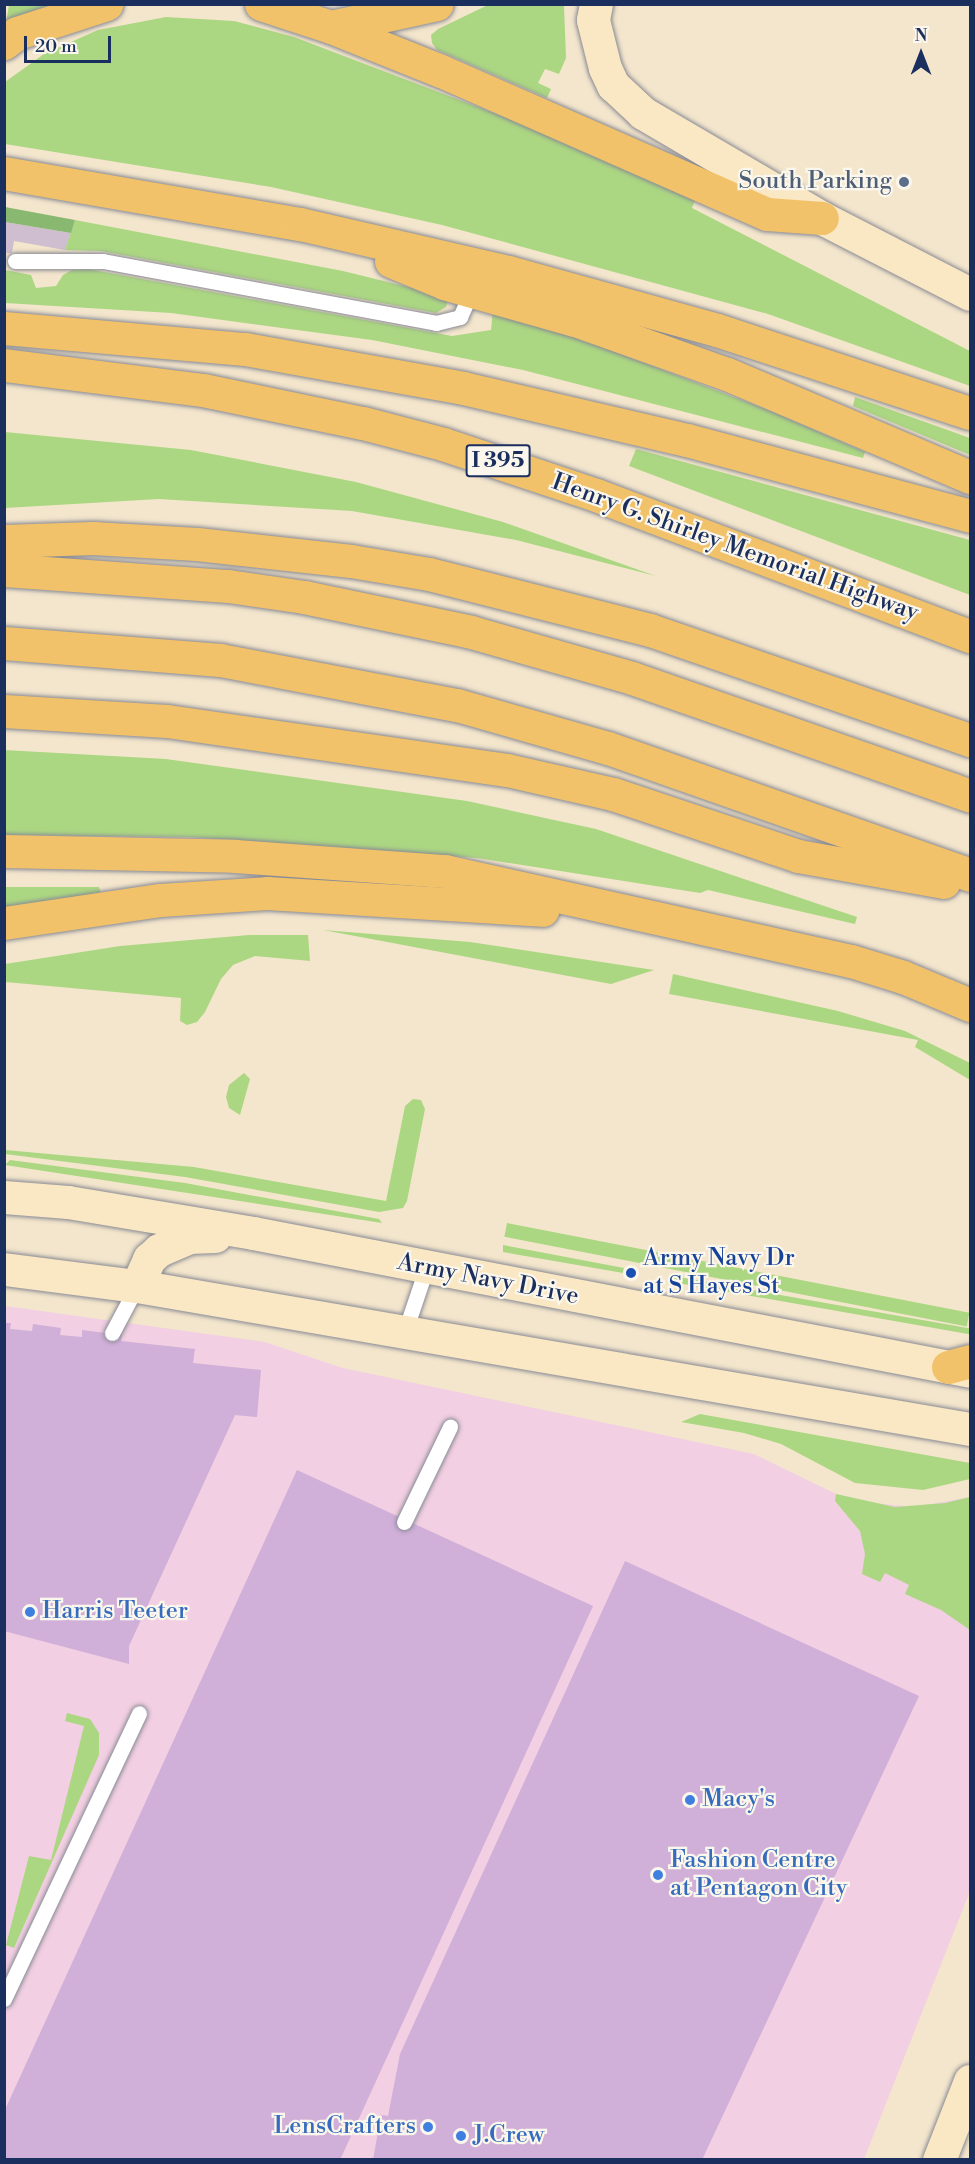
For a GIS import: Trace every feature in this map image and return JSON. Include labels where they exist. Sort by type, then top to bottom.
[{"type":"highway","points":[[4,43],[17,33],[106,4]]},
{"type":"highway","points":[[261,4],[331,27],[585,131],[766,214],[822,218]]},
{"type":"highway","points":[[331,27],[437,4]]},
{"type":"highway","points":[[4,173],[300,224],[633,306],[817,361],[970,413]]},
{"type":"highway","points":[[300,224],[444,283],[586,324],[727,374],[970,477]]},
{"type":"highway","points":[[4,328],[245,349],[463,388],[687,440],[970,516]]},
{"type":"highway","name":"Henry G. Shirley Memorial Highway","points":[[4,365],[203,390],[351,420],[443,444],[618,503],[970,636]]},
{"type":"highway","points":[[4,541],[93,538],[197,544],[339,559],[429,574],[650,630],[970,740]]},
{"type":"highway","points":[[4,570],[228,586],[347,605],[471,632],[632,678],[970,796]]},
{"type":"highway","points":[[4,643],[220,660],[457,705],[608,748],[970,875]]},
{"type":"highway","points":[[4,711],[167,721],[507,770],[614,794],[798,856],[970,887]]},
{"type":"highway","points":[[4,851],[235,855],[445,871],[850,961],[903,976],[970,1005]]},
{"type":"highway","points":[[4,923],[160,900],[267,893],[373,897],[645,917]]},
{"type":"main road","points":[[596,4],[593,20],[613,85],[643,113],[822,218],[970,294]]},
{"type":"main road","name":"Army Navy Drive","points":[[4,1197],[68,1203],[253,1233],[426,1269],[963,1367]]},
{"type":"main road","points":[[137,1286],[149,1259],[173,1242],[253,1233]]},
{"type":"main road","points":[[4,1269],[137,1286],[970,1429]]},
{"type":"main road","points":[[939,2160],[970,2081]]},
{"type":"lane","points":[[15,261],[103,261],[436,323],[460,317],[472,290]]},
{"type":"lane","points":[[405,1331],[426,1269]]},
{"type":"lane","points":[[112,1333],[137,1286]]},
{"type":"lane","points":[[404,1522],[450,1427]]},
{"type":"lane","points":[[4,1999],[139,1713]]},
{"type":"shaded area","points":[[5,222],[71,233],[65,250],[14,241],[12,253],[5,253]]},
{"type":"shaded area","points":[[5,1306],[265,1342],[343,1368],[754,1454],[836,1494],[863,1502],[914,1507],[970,1497],[970,1891],[864,2159],[5,2160]]},
{"type":"green space","points":[[490,4],[564,5],[566,58],[559,74],[545,69],[538,83],[551,89],[547,98],[437,50],[432,43],[431,35],[438,29]]},
{"type":"green space","points":[[9,5],[57,5],[5,29]]},
{"type":"green space","points":[[166,17],[234,21],[294,37],[557,137],[696,198],[692,208],[970,351],[970,386],[768,314],[442,225],[271,187],[5,144],[5,82],[44,54],[98,30]]},
{"type":"green space","points":[[4,207],[75,220],[71,233],[5,222]]},
{"type":"green space","points":[[75,220],[343,271],[449,297],[446,307],[436,313],[101,251],[65,250]]},
{"type":"green space","points":[[88,269],[452,336],[491,330],[493,310],[542,324],[773,412],[865,452],[863,458],[523,370],[372,340],[171,313],[5,303],[5,270],[31,275],[36,288],[56,286],[63,275],[72,270]]},
{"type":"green space","points":[[855,397],[970,438],[970,455],[853,406]]},
{"type":"green space","points":[[5,432],[191,450],[356,482],[503,522],[656,576],[516,540],[352,511],[159,499],[5,508]]},
{"type":"green space","points":[[636,449],[970,540],[970,595],[629,466]]},
{"type":"green space","points":[[4,750],[166,759],[467,801],[596,829],[857,917],[855,924],[708,890],[700,893],[477,858],[190,837],[5,835]]},
{"type":"green space","points":[[5,887],[99,887],[101,893],[5,908]]},
{"type":"green space","points":[[323,930],[470,942],[654,970],[611,984]]},
{"type":"green space","points":[[249,935],[308,935],[310,961],[255,956],[233,965],[221,979],[205,1012],[197,1022],[187,1025],[180,1021],[181,998],[5,982],[5,964],[120,946]]},
{"type":"green space","points":[[673,974],[838,1011],[905,1031],[970,1063],[970,1080],[915,1047],[918,1040],[669,994]]},
{"type":"green space","points":[[244,1073],[250,1079],[240,1115],[229,1108],[226,1097],[229,1085]]},
{"type":"green space","points":[[413,1099],[421,1100],[425,1109],[407,1201],[403,1208],[379,1212],[185,1177],[5,1154],[5,1150],[194,1167],[386,1201],[405,1106]]},
{"type":"green space","points":[[10,1160],[185,1183],[379,1219],[382,1223],[5,1165]]},
{"type":"green space","points":[[507,1223],[969,1313],[967,1327],[504,1237]]},
{"type":"green space","points":[[503,1245],[624,1268],[623,1273],[503,1252]]},
{"type":"green space","points":[[673,1276],[970,1328],[969,1334],[672,1282]]},
{"type":"green space","points":[[700,1414],[970,1463],[970,1479],[923,1490],[855,1483],[781,1444],[744,1433],[681,1422]]},
{"type":"green space","points":[[836,1494],[895,1507],[945,1503],[970,1497],[970,1630],[941,1610],[905,1594],[909,1585],[885,1573],[880,1582],[862,1574],[865,1554],[860,1531],[835,1501]]},
{"type":"green space","points":[[67,1713],[90,1719],[99,1733],[99,1755],[14,1948],[6,1945],[29,1856],[51,1860],[84,1726],[65,1721]]},
{"type":"building","points":[[4,1323],[11,1323],[10,1329],[32,1331],[33,1324],[61,1328],[60,1335],[82,1337],[82,1330],[122,1335],[121,1341],[195,1349],[193,1363],[261,1370],[257,1417],[235,1415],[129,1646],[129,1664],[4,1631]]},
{"type":"building","points":[[297,1470],[593,1606],[340,2160],[4,2160],[4,2112]]},
{"type":"building","name":"Fashion Centre at Pentagon City","points":[[625,1561],[919,1696],[702,2160],[373,2160],[381,2115],[388,2116],[400,2054]]},
{"type":"place","name":"South Parking","points":[[904,182]]},
{"type":"place","name":"Army Navy Dr at S Hayes St","points":[[631,1273]]},
{"type":"place","name":"Harris Teeter","points":[[30,1612]]},
{"type":"place","name":"Macy's","points":[[690,1800]]},
{"type":"place","name":"Fashion Centre at Pentagon City","points":[[658,1875]]},
{"type":"place","name":"LensCrafters","points":[[428,2127]]},
{"type":"place","name":"J.Crew","points":[[461,2136]]}]
